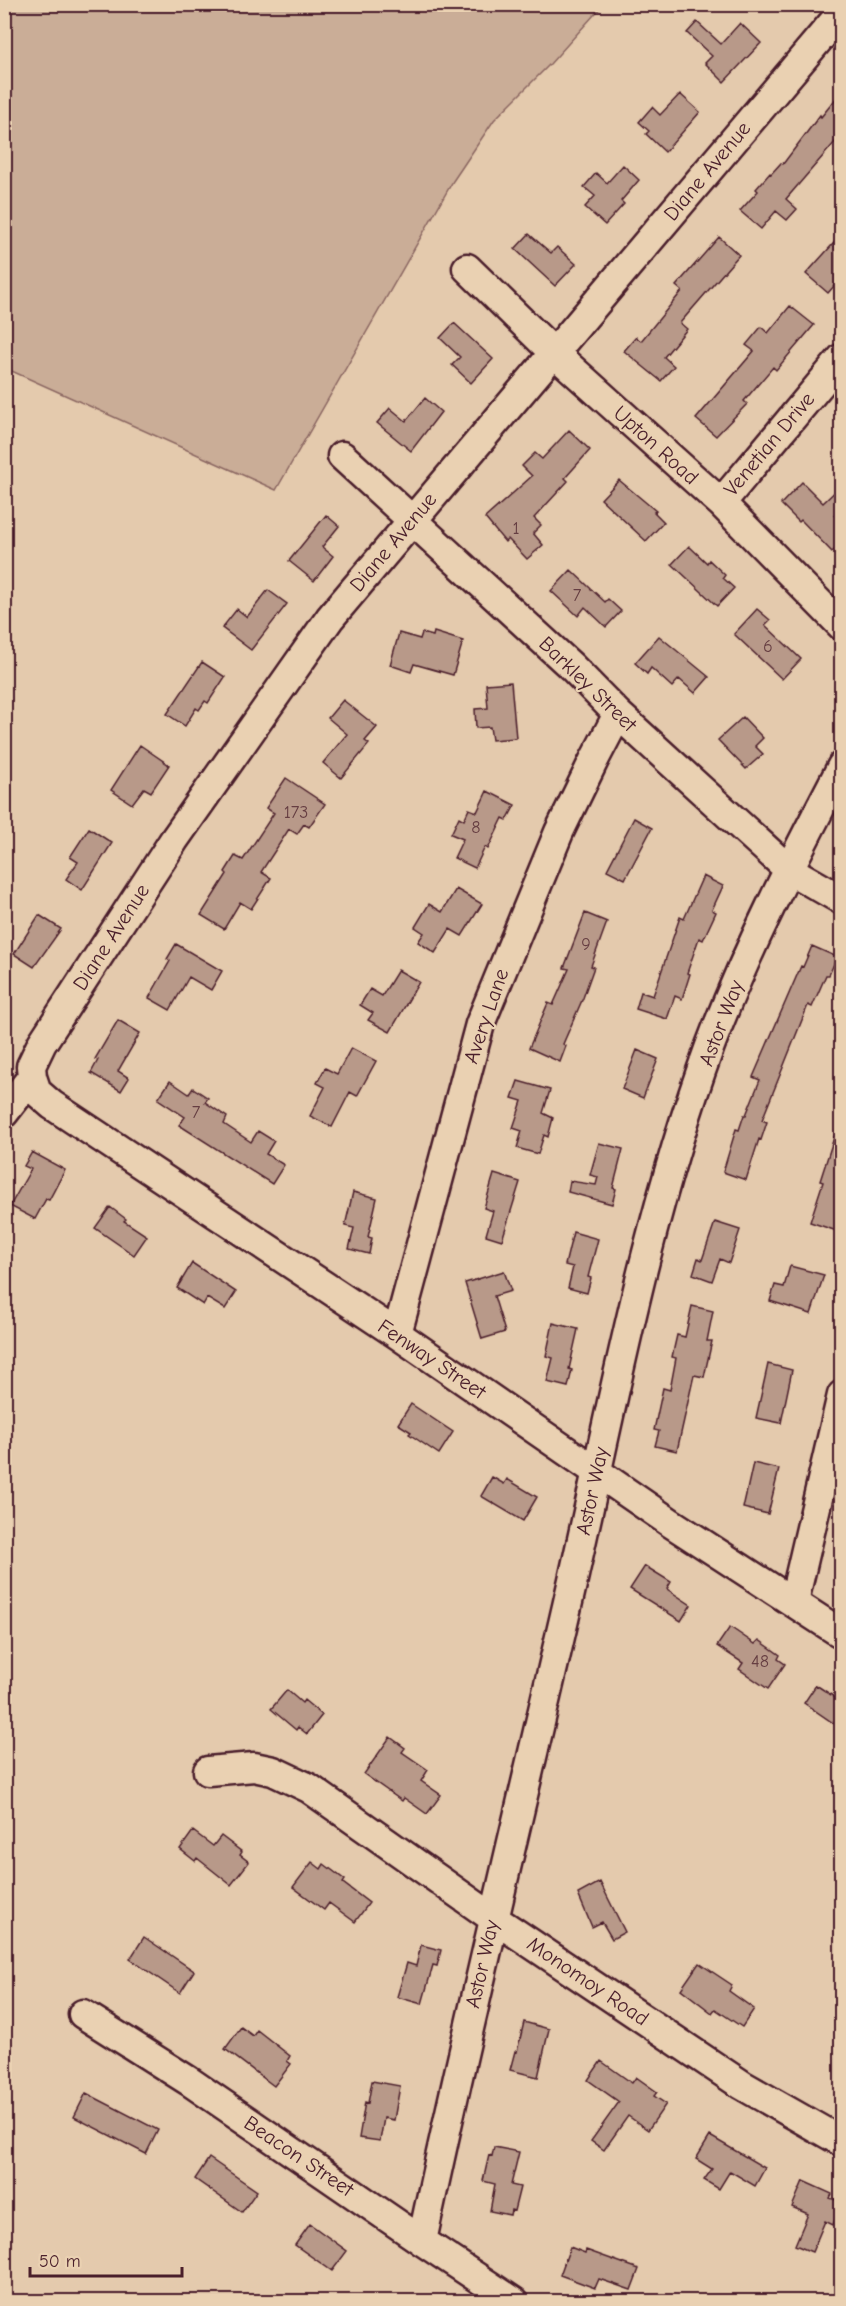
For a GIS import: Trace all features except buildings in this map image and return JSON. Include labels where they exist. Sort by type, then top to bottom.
[{"type":"street","name":"Diane Avenue","points":[[4,1113],[32,1077],[31,1066],[42,1043],[174,840],[330,618],[553,352],[837,26]]},
{"type":"street","name":"Upton Road","points":[[467,268],[553,352],[721,502],[842,626]]},
{"type":"street","name":"Venetian Drive","points":[[721,502],[842,358]]},
{"type":"street","name":"Barkley Street","points":[[342,456],[413,519],[572,667],[618,714],[788,869],[842,900]]},
{"type":"street","name":"Avery Lane","points":[[397,1334],[480,1024],[560,832],[618,714]]},
{"type":"street","name":"Astor Way","points":[[422,2241],[630,1317],[683,1130],[710,1047],[744,962],[788,869],[842,766]]},
{"type":"street","name":"Fenway Street","points":[[32,1077],[37,1092],[52,1105],[397,1334],[671,1522],[842,1634]]},
{"type":"street","points":[[794,1601],[842,1395]]},
{"type":"street","name":"Monomoy Road","points":[[208,1771],[254,1767],[273,1771],[309,1788],[493,1918],[742,2085],[842,2142]]},
{"type":"street","name":"Beacon Street","points":[[83,2014],[199,2088],[513,2301]]},
{"type":"shaded area","points":[[5,4],[603,5],[550,64],[494,120],[453,181],[276,490],[5,368]]}]
